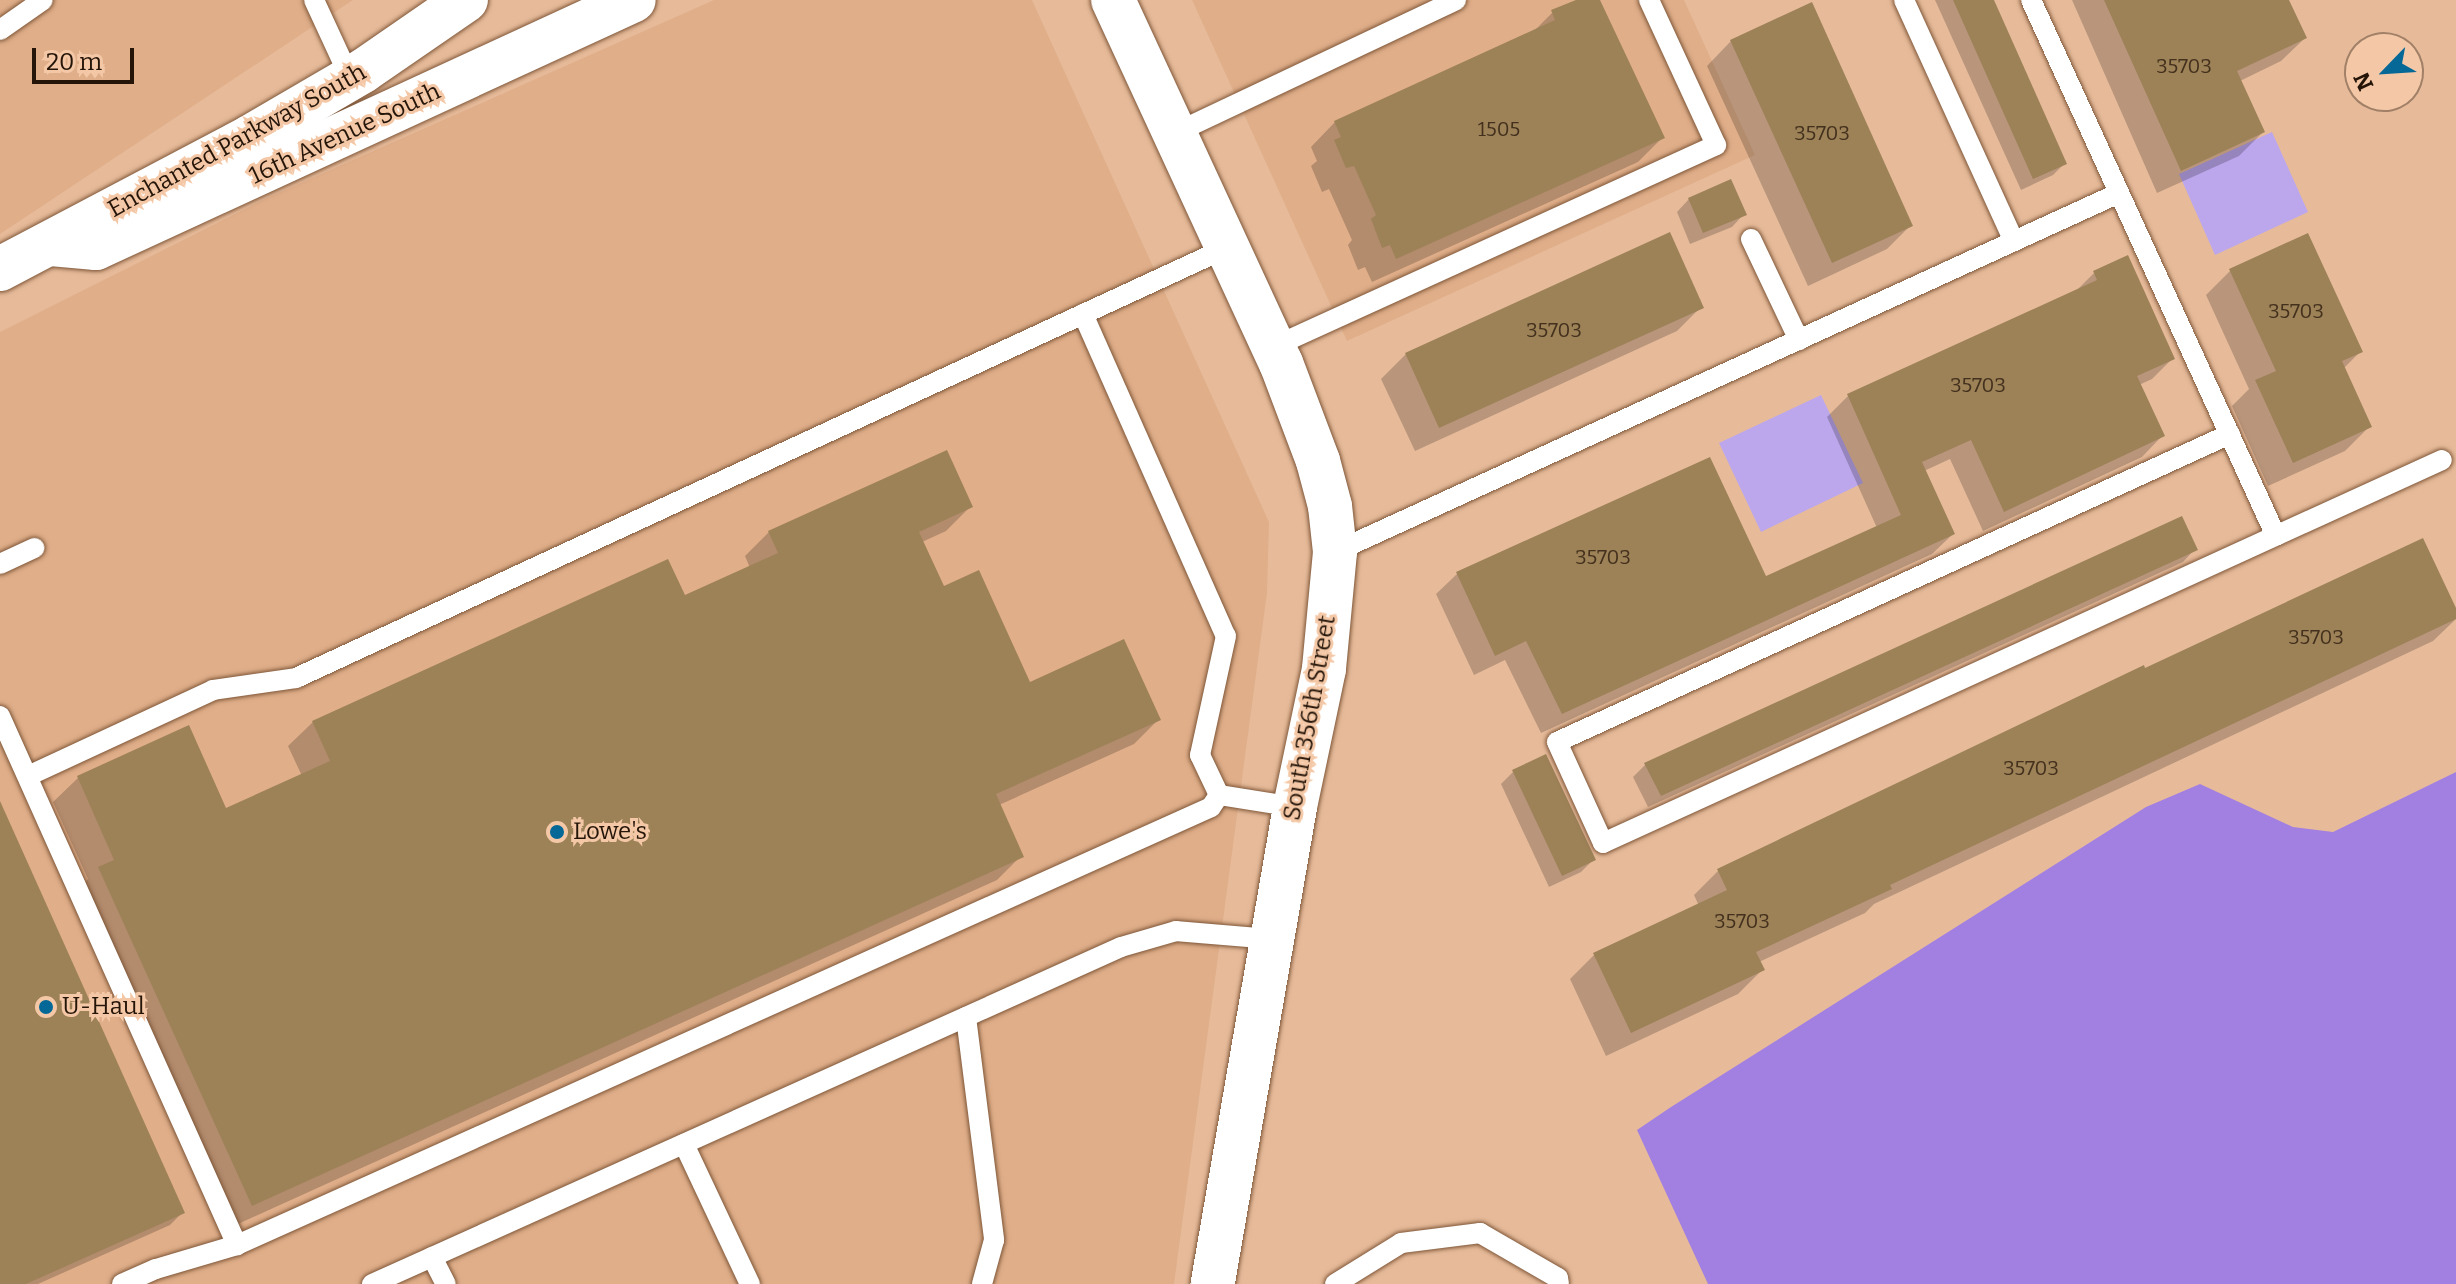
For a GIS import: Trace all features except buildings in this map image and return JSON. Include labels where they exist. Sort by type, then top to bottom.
[{"type":"main road","name":"Enchanted Parkway South","points":[[0,269],[51,244],[350,78],[466,0]]},
{"type":"main road","name":"16th Avenue South","points":[[51,244],[96,248],[634,0]]},
{"type":"main road","name":"South 356th Street","points":[[1113,0],[1273,347],[1318,461],[1330,506],[1335,552],[1324,669],[1295,807],[1213,1284]]},
{"type":"lane","points":[[0,30],[43,0]]},
{"type":"lane","points":[[314,0],[350,78]]},
{"type":"lane","points":[[1173,134],[1456,0]]},
{"type":"lane","points":[[1273,347],[1716,145],[1649,0]]},
{"type":"lane","points":[[1904,0],[2014,241]]},
{"type":"lane","points":[[2031,0],[2276,536]]},
{"type":"lane","points":[[1335,552],[2119,193]]},
{"type":"lane","points":[[1751,239],[1799,340]]},
{"type":"lane","points":[[28,776],[213,690],[296,678],[1226,248]]},
{"type":"lane","points":[[1083,314],[1226,636],[1200,755],[1219,795]]},
{"type":"lane","points":[[2230,434],[1557,742],[1603,843],[2442,460]]},
{"type":"lane","points":[[0,564],[34,548]]},
{"type":"lane","points":[[0,716],[237,1245]]},
{"type":"lane","points":[[1219,795],[1295,807]]},
{"type":"lane","points":[[122,1284],[156,1269],[237,1245],[1211,807],[1219,795]]},
{"type":"lane","points":[[372,1284],[1121,947],[1176,931],[1272,939]]},
{"type":"lane","points":[[966,1017],[994,1240],[982,1284]]},
{"type":"lane","points":[[684,1144],[750,1284]]},
{"type":"lane","points":[[1335,1284],[1401,1243],[1480,1233],[1558,1278],[1559,1284]]},
{"type":"lane","points":[[432,1257],[446,1284]]},
{"type":"shaded area","points":[[0,0],[353,0],[0,234]]},
{"type":"shaded area","points":[[714,0],[1032,0],[1269,522],[1267,593],[1174,1284],[0,1284],[0,332],[265,199]]},
{"type":"shaded area","points":[[1192,0],[1684,0],[1755,155],[1347,341]]},
{"type":"shaded area","points":[[2272,132],[2308,212],[2215,255],[2179,174]]},
{"type":"shaded area","points":[[1821,395],[1863,483],[1761,532],[1719,443]]},
{"type":"shaded area","points":[[2456,772],[2456,1284],[1708,1284],[1637,1130],[2146,807],[2200,784],[2293,827],[2333,832]]},
{"type":"place","name":"Lowe's","points":[[557,832]]},
{"type":"place","name":"U-Haul","points":[[46,1007]]}]
